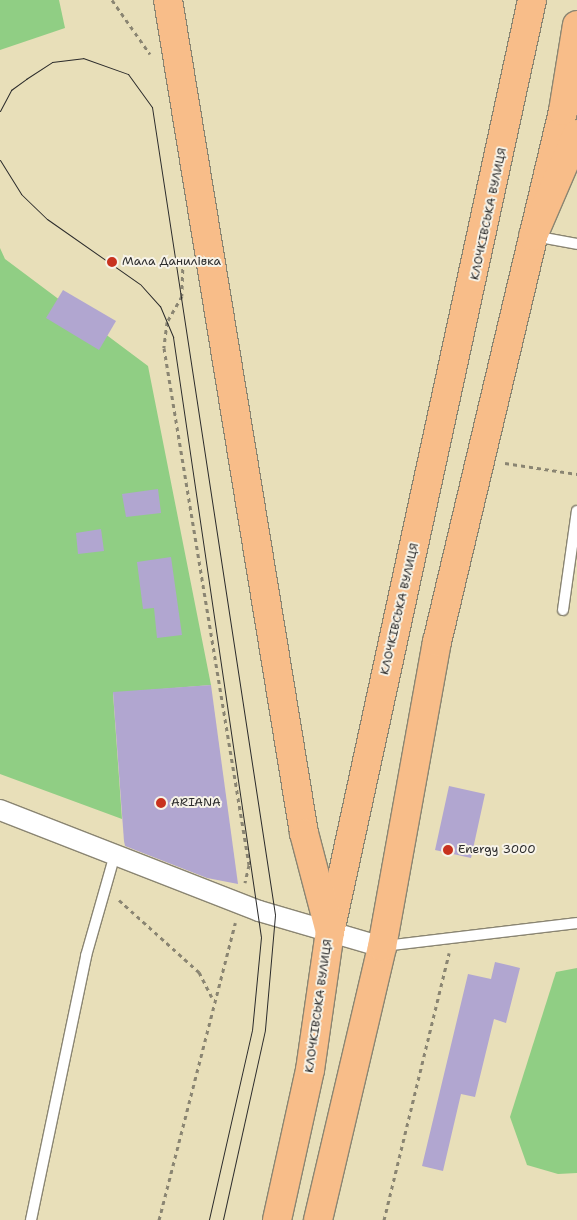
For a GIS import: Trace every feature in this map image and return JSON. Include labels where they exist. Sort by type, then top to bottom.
[{"type":"main road","points":[[168,0],[304,833],[330,932]]},
{"type":"main road","name":"КЛОЧКІВСЬКА ВУЛИЦЯ","points":[[276,1220],[310,1070],[330,932],[532,0]]},
{"type":"main road","points":[[318,1220],[382,947],[437,642],[563,110],[577,25]]},
{"type":"main road","points":[[533,236],[577,134]]},
{"type":"street","points":[[0,810],[114,858],[240,903],[382,947]]},
{"type":"lane","points":[[533,236],[577,244]]},
{"type":"lane","points":[[563,610],[577,511]]},
{"type":"lane","points":[[30,1220],[86,956],[114,858]]},
{"type":"lane","points":[[382,947],[577,923]]},
{"type":"path","points":[[112,0],[155,61]]},
{"type":"path","points":[[159,1220],[212,998],[240,903],[249,865],[164,348],[167,322],[182,296]]},
{"type":"path","points":[[480,459],[577,474]]},
{"type":"path","points":[[106,887],[199,972],[212,998]]},
{"type":"path","points":[[384,1220],[452,939]]},
{"type":"green space","points":[[0,0],[59,0],[65,28],[0,50]]},
{"type":"green space","points":[[0,248],[5,259],[148,366],[211,685],[113,693],[122,819],[0,774]]},
{"type":"green space","points":[[577,968],[577,1173],[558,1174],[527,1165],[510,1117],[556,972]]},
{"type":"building","points":[[63,290],[116,321],[99,350],[46,318]]},
{"type":"building","points":[[158,489],[161,513],[126,517],[122,494]]},
{"type":"building","points":[[101,529],[104,551],[78,554],[76,533]]},
{"type":"building","points":[[171,557],[182,635],[157,638],[154,608],[143,609],[137,562]]},
{"type":"building","points":[[211,685],[238,884],[207,878],[125,846],[124,841],[113,692]]},
{"type":"building","points":[[449,786],[485,794],[471,858],[435,850]]},
{"type":"building","points":[[495,962],[520,968],[506,1023],[494,1019],[475,1097],[461,1094],[443,1171],[422,1166],[468,974],[491,979]]},
{"type":"tram line","points":[[0,111],[11,90],[52,62],[83,58],[128,74],[152,107],[275,915],[265,1030],[223,1220]]},
{"type":"tram line","points":[[0,160],[21,194],[47,219],[140,284],[160,306],[173,337],[261,937],[252,1030],[209,1220]]},
{"type":"place","name":"Мала Данилівка","points":[[112,262]]},
{"type":"place","name":"ARIANA","points":[[161,803]]},
{"type":"place","name":"Energy 3000","points":[[448,850]]}]
